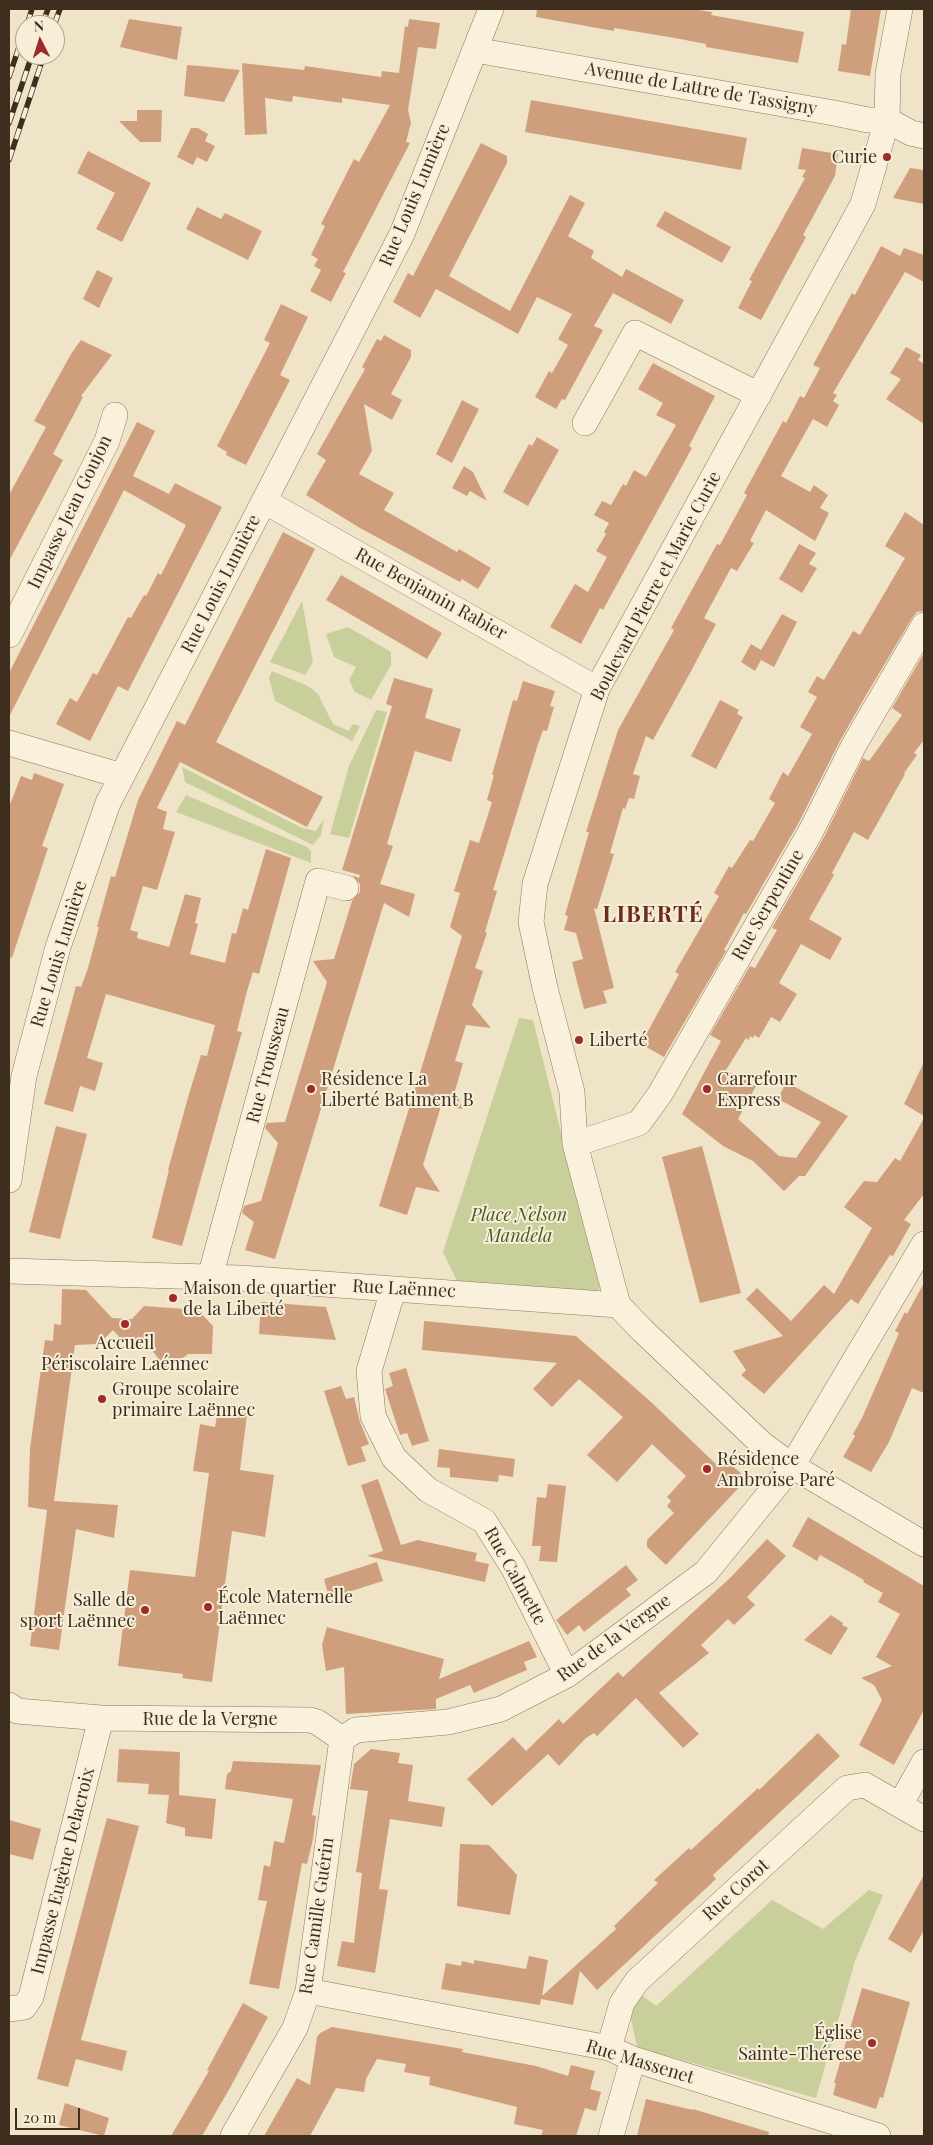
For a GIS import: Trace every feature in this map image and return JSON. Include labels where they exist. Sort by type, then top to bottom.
[{"type":"street","name":"Rue Louis Lumière","points":[[9,1180],[24,1076],[58,947],[108,804],[402,234],[491,9]]},
{"type":"street","name":"Boulevard Pierre et Marie Curie","points":[[618,1305],[575,1144],[572,1092],[545,988],[531,922],[534,884],[597,688],[863,204],[887,120],[888,74],[900,9]]},
{"type":"street","name":"Avenue de Lattre de Tassigny","points":[[474,50],[834,112],[868,120],[887,120],[911,133],[924,136]]},
{"type":"street","points":[[584,423],[635,333],[759,394]]},
{"type":"street","name":"Impasse Jean Goujon","points":[[9,634],[107,441],[115,415]]},
{"type":"street","name":"Rue Benjamin Rabier","points":[[264,501],[597,688]]},
{"type":"street","name":"Rue Serpentine","points":[[575,1144],[639,1124],[660,1094],[811,831],[854,745],[924,625]]},
{"type":"street","points":[[9,743],[122,776]]},
{"type":"street","name":"Rue Trousseau","points":[[210,1277],[318,881],[346,888]]},
{"type":"street","name":"Rue de la Vergne","points":[[13,1708],[101,1718],[310,1720],[317,1722],[342,1739],[356,1730],[448,1722],[501,1709],[567,1675],[706,1572],[792,1466],[924,1244]]},
{"type":"street","name":"Rue Laënnec","points":[[9,1271],[210,1277],[393,1290],[437,1291],[618,1305]]},
{"type":"street","name":"Rue Calmette","points":[[393,1290],[368,1371],[373,1416],[394,1458],[400,1464],[428,1490],[484,1521],[513,1567],[567,1675]]},
{"type":"street","points":[[618,1305],[762,1444],[792,1466],[924,1544]]},
{"type":"street","name":"Impasse Eugène Delacroix","points":[[9,2009],[24,2007],[32,1997],[101,1718]]},
{"type":"street","name":"Rue Camille Guérin","points":[[233,2136],[295,2028],[308,1991],[342,1739]]},
{"type":"street","points":[[900,1805],[924,1762]]},
{"type":"street","name":"Rue Corot","points":[[609,2048],[622,2002],[637,1981],[847,1788],[865,1785],[924,1819]]},
{"type":"street","name":"Rue Massenet","points":[[308,1991],[609,2048],[633,2059],[878,2136]]},
{"type":"street","points":[[611,2136],[633,2059]]},
{"type":"green space","points":[[302,601],[313,662],[305,675],[270,662]]},
{"type":"green space","points":[[348,627],[391,652],[391,665],[371,700],[355,692],[349,680],[356,667],[334,657],[326,634]]},
{"type":"green space","points":[[272,671],[308,686],[318,694],[333,724],[349,731],[353,724],[360,726],[352,741],[275,701],[269,678]]},
{"type":"green space","points":[[376,710],[387,712],[349,838],[330,834],[349,766]]},
{"type":"green space","points":[[182,767],[302,828],[316,831],[324,819],[321,835],[313,845],[185,782]]},
{"type":"green space","points":[[186,795],[307,847],[311,851],[311,863],[176,812]]},
{"type":"green space","name":"Place Nelson Mandela","points":[[519,1018],[533,1020],[600,1289],[585,1297],[458,1283],[443,1252]]},
{"type":"green space","points":[[869,1890],[883,1895],[855,1961],[816,2098],[657,2053],[638,2051],[630,2015],[640,1994],[656,2006],[772,1900],[823,1929]]},
{"type":"building","points":[[537,9],[691,9],[712,12],[711,15],[804,32],[798,63],[706,47],[706,44],[675,38],[614,28],[614,31],[536,17]]},
{"type":"building","points":[[851,9],[881,9],[870,76],[838,71],[842,44],[846,45]]},
{"type":"building","points":[[129,19],[182,27],[177,60],[120,47]]},
{"type":"building","points":[[409,19],[440,23],[436,49],[418,47],[408,110],[411,123],[406,142],[410,143],[343,272],[346,273],[331,302],[310,291],[321,270],[314,266],[318,259],[311,255],[325,226],[321,224],[354,159],[359,162],[390,105],[342,98],[342,103],[293,96],[292,102],[265,98],[267,134],[245,135],[242,63],[304,70],[305,66],[381,77],[382,71],[399,73],[405,26],[408,27]]},
{"type":"building","points":[[187,65],[240,70],[224,102],[184,96]]},
{"type":"building","points":[[531,100],[747,138],[741,170],[525,132]]},
{"type":"building","points":[[137,110],[162,110],[161,142],[140,142],[119,121],[137,121]]},
{"type":"building","points":[[191,128],[198,128],[208,134],[205,141],[215,146],[207,162],[197,157],[193,165],[177,157]]},
{"type":"building","points":[[481,143],[507,156],[507,163],[449,276],[510,311],[570,195],[585,203],[568,236],[594,251],[591,258],[622,277],[626,269],[684,300],[671,324],[613,293],[594,326],[603,330],[565,400],[562,399],[556,409],[535,397],[549,371],[552,373],[568,345],[558,339],[572,314],[537,297],[518,334],[436,289],[420,318],[393,302],[408,273],[413,276]]},
{"type":"building","points":[[802,148],[838,154],[835,176],[803,235],[806,237],[761,320],[738,308],[752,281],[749,280],[805,178],[802,177],[806,170],[798,169]]},
{"type":"building","points":[[88,151],[151,183],[122,242],[96,229],[115,193],[77,173]]},
{"type":"building","points":[[910,168],[924,170],[924,204],[893,198]]},
{"type":"building","points":[[197,207],[221,219],[225,213],[262,231],[248,260],[186,229]]},
{"type":"building","points":[[665,211],[731,247],[722,263],[656,226]]},
{"type":"building","points":[[881,246],[900,256],[904,248],[924,255],[924,282],[905,272],[833,393],[837,395],[833,401],[839,405],[827,427],[813,419],[781,476],[810,492],[814,485],[828,495],[820,508],[829,513],[815,541],[766,510],[750,541],[754,543],[737,571],[731,568],[704,618],[716,624],[690,673],[653,740],[646,736],[633,774],[640,776],[634,799],[629,798],[625,809],[623,808],[610,853],[614,854],[597,909],[594,908],[614,988],[603,991],[607,1003],[584,1009],[572,962],[583,959],[576,933],[564,930],[568,916],[565,915],[589,832],[586,832],[618,730],[674,630],[671,628],[717,544],[720,545],[747,495],[744,493],[783,421],[786,423],[800,396],[804,398],[820,368],[813,365],[852,293],[855,295]]},
{"type":"building","points":[[97,270],[113,278],[99,308],[83,299]]},
{"type":"building","points":[[281,304],[308,317],[280,375],[290,380],[246,465],[226,455],[227,452],[217,446],[270,343],[264,340]]},
{"type":"building","points":[[384,335],[411,350],[411,357],[391,394],[402,400],[392,420],[364,404],[372,451],[359,474],[394,493],[384,510],[457,552],[459,549],[491,568],[478,589],[462,579],[460,582],[360,528],[306,495],[326,460],[317,454],[365,369],[362,367],[377,339],[381,341]]},
{"type":"building","points":[[81,340],[112,355],[81,396],[83,397],[53,454],[63,460],[9,561],[9,495],[46,427],[34,421],[71,354]]},
{"type":"building","points":[[906,347],[921,355],[918,360],[924,364],[924,424],[886,399],[901,379],[890,373]]},
{"type":"building","points":[[653,363],[715,396],[689,446],[692,448],[603,610],[600,608],[581,644],[550,627],[575,584],[588,592],[607,557],[596,551],[606,534],[604,532],[609,523],[594,515],[602,501],[611,505],[623,484],[626,486],[634,470],[646,477],[676,425],[656,415],[663,403],[638,389]]},
{"type":"building","points":[[462,400],[479,409],[452,463],[436,454]]},
{"type":"building","points":[[137,422],[155,431],[133,476],[169,494],[175,483],[222,507],[128,691],[118,686],[90,741],[56,724],[70,698],[77,702],[93,673],[97,675],[128,617],[131,618],[144,595],[146,596],[158,573],[161,575],[186,525],[124,490],[9,717],[9,673]]},
{"type":"building","points":[[537,437],[559,450],[528,506],[503,492],[529,444],[532,446]]},
{"type":"building","points":[[464,466],[473,472],[487,501],[470,491],[467,496],[452,488]]},
{"type":"building","points":[[905,512],[924,525],[924,611],[917,612],[912,618],[868,692],[841,739],[798,824],[746,914],[744,913],[724,950],[726,951],[664,1057],[641,1044],[679,974],[675,972],[719,896],[714,893],[729,866],[732,868],[750,840],[753,841],[775,803],[769,799],[783,772],[788,776],[812,734],[800,727],[817,697],[808,692],[817,676],[824,680],[853,631],[860,635],[905,558],[885,546]]},
{"type":"building","points":[[283,532],[315,549],[216,742],[323,797],[307,827],[180,762],[157,808],[167,812],[163,829],[175,832],[157,890],[143,886],[130,930],[138,932],[137,938],[169,947],[185,894],[201,898],[195,923],[198,924],[190,954],[225,963],[232,933],[236,934],[243,908],[248,910],[266,849],[291,858],[259,974],[253,972],[247,991],[237,1031],[242,1032],[182,1246],[152,1238],[189,1094],[201,1055],[207,1056],[215,1025],[106,994],[87,1058],[103,1063],[95,1091],[80,1086],[73,1112],[44,1104],[76,986],[81,987],[88,968],[111,876],[115,877],[138,800],[177,721],[185,725]]},
{"type":"building","points":[[799,544],[816,553],[809,564],[817,568],[802,593],[779,579]]},
{"type":"building","points":[[341,575],[442,633],[427,659],[326,600]]},
{"type":"building","points":[[782,614],[797,622],[774,667],[761,660],[755,671],[741,662],[751,644],[761,650]]},
{"type":"building","points":[[924,653],[924,740],[914,753],[917,755],[904,773],[868,840],[854,832],[832,873],[834,875],[809,919],[842,938],[830,960],[801,944],[779,983],[797,994],[780,1022],[771,1017],[759,1038],[754,1035],[753,1038],[750,1036],[749,1040],[746,1038],[726,1070],[756,1086],[738,1119],[779,1156],[796,1158],[821,1122],[778,1099],[786,1082],[848,1116],[805,1176],[799,1176],[784,1191],[753,1161],[723,1146],[682,1114],[721,1041],[710,1035],[750,966],[755,968],[777,930],[772,928],[824,837],[863,758],[869,761],[902,715],[892,708]]},
{"type":"building","points":[[394,678],[433,689],[425,718],[461,729],[451,762],[415,751],[387,844],[393,846],[380,884],[415,894],[409,917],[384,903],[275,1259],[245,1250],[254,1222],[242,1213],[244,1206],[261,1201],[278,1143],[265,1128],[267,1123],[285,1122],[327,982],[313,961],[334,959],[352,901],[360,892],[360,884],[352,875],[359,878],[360,875],[342,870],[392,706],[386,704]]},
{"type":"building","points":[[523,681],[555,691],[550,706],[554,707],[547,731],[543,730],[538,744],[493,890],[497,891],[485,932],[487,933],[475,968],[483,971],[472,1005],[491,1028],[466,1025],[455,1061],[463,1063],[455,1091],[463,1109],[441,1106],[423,1165],[440,1192],[416,1187],[407,1215],[379,1206],[462,936],[450,927],[460,893],[454,891],[470,840],[479,843],[492,802],[487,800],[494,775],[492,775],[513,700],[517,701]]},
{"type":"building","points":[[720,700],[739,710],[737,714],[743,717],[716,769],[691,756]]},
{"type":"building","points":[[34,773],[64,784],[42,846],[48,848],[12,958],[9,957],[9,807],[21,776],[32,780]]},
{"type":"building","points":[[924,1062],[924,1116],[904,1104]]},
{"type":"building","points":[[924,1118],[924,1194],[904,1220],[911,1224],[893,1256],[890,1255],[858,1304],[851,1299],[764,1394],[741,1375],[746,1370],[733,1351],[783,1336],[746,1299],[757,1288],[791,1321],[824,1285],[834,1294],[872,1228],[844,1207],[864,1181],[877,1182],[895,1158],[900,1161]]},
{"type":"building","points":[[56,1126],[87,1134],[60,1239],[29,1232]]},
{"type":"building","points":[[702,1146],[741,1293],[700,1303],[662,1157]]},
{"type":"building","points":[[924,1283],[924,1393],[912,1388],[889,1442],[871,1472],[843,1457],[855,1436],[853,1434],[862,1418],[899,1333],[895,1331]]},
{"type":"building","points":[[62,1289],[86,1290],[112,1318],[132,1319],[144,1306],[198,1310],[213,1326],[212,1354],[188,1354],[167,1370],[151,1349],[129,1348],[113,1330],[99,1344],[75,1345],[54,1501],[118,1505],[114,1538],[76,1529],[59,1650],[30,1646],[47,1510],[28,1507],[30,1448],[45,1340],[53,1341],[54,1324],[61,1325]]},
{"type":"building","points":[[261,1302],[326,1307],[336,1340],[259,1334]]},
{"type":"building","points":[[424,1321],[576,1336],[650,1401],[718,1466],[725,1459],[747,1479],[666,1565],[647,1547],[647,1540],[674,1513],[667,1506],[671,1501],[667,1497],[686,1476],[652,1444],[617,1482],[587,1455],[623,1417],[579,1379],[552,1407],[533,1389],[557,1363],[422,1350]]},
{"type":"building","points":[[406,1368],[429,1441],[412,1446],[407,1433],[400,1435],[385,1389],[393,1386],[389,1373]]},
{"type":"building","points":[[341,1386],[346,1399],[354,1397],[360,1422],[369,1444],[361,1447],[366,1461],[348,1466],[324,1391]]},
{"type":"building","points":[[219,1404],[248,1407],[240,1470],[274,1475],[265,1537],[232,1531],[212,1682],[182,1678],[183,1674],[118,1666],[130,1570],[195,1577],[209,1473],[193,1471],[200,1424],[215,1427]]},
{"type":"building","points":[[439,1449],[515,1459],[513,1477],[499,1475],[498,1482],[450,1477],[450,1468],[437,1467]]},
{"type":"building","points":[[378,1479],[401,1545],[418,1540],[477,1553],[475,1561],[489,1564],[485,1582],[367,1556],[383,1551],[361,1485]]},
{"type":"building","points":[[548,1484],[566,1486],[557,1562],[539,1561],[541,1546],[532,1546],[537,1497],[546,1498]]},
{"type":"building","points":[[808,1517],[924,1586],[924,1710],[894,1765],[859,1745],[882,1700],[874,1685],[861,1678],[892,1666],[876,1657],[900,1614],[878,1602],[883,1593],[863,1582],[864,1580],[820,1555],[817,1561],[792,1546]]},
{"type":"building","points":[[767,1539],[786,1556],[747,1597],[755,1605],[734,1625],[728,1619],[701,1645],[709,1653],[659,1693],[699,1734],[683,1748],[636,1698],[597,1736],[594,1733],[586,1738],[559,1766],[548,1754],[492,1806],[467,1779],[513,1737],[526,1751],[559,1719],[563,1724],[618,1672],[623,1677],[731,1577]]},
{"type":"building","points":[[377,1562],[383,1581],[329,1598],[324,1579]]},
{"type":"building","points":[[626,1565],[638,1580],[626,1589],[631,1595],[584,1632],[579,1625],[567,1635],[556,1620]]},
{"type":"building","points":[[831,1615],[848,1628],[831,1655],[804,1640]]},
{"type":"building","points":[[327,1627],[444,1659],[439,1679],[529,1641],[537,1657],[524,1662],[527,1670],[474,1693],[470,1685],[436,1699],[436,1709],[346,1714],[344,1667],[326,1671],[322,1645]]},
{"type":"building","points":[[818,1733],[840,1756],[713,1875],[716,1879],[597,1990],[580,1971],[573,2005],[541,1999],[540,2005],[441,1989],[446,1963],[461,1966],[462,1961],[474,1964],[474,1960],[526,1969],[529,1956],[548,1960],[542,1996],[616,1929],[614,1926],[658,1883],[654,1880],[689,1848],[691,1850],[758,1788],[759,1790]]},
{"type":"building","points":[[119,1749],[180,1752],[179,1795],[216,1799],[212,1839],[185,1836],[185,1828],[166,1823],[169,1795],[148,1794],[149,1784],[117,1782]]},
{"type":"building","points":[[371,1749],[400,1753],[398,1763],[413,1765],[408,1801],[445,1807],[442,1827],[390,1819],[379,1889],[388,1890],[375,1973],[337,1966],[342,1941],[354,1943],[362,1873],[356,1872],[368,1791],[350,1789],[354,1764]]},
{"type":"building","points":[[233,1761],[321,1765],[312,1815],[316,1816],[313,1839],[307,1864],[302,1863],[279,1989],[249,1984],[267,1901],[258,1900],[264,1865],[270,1867],[274,1841],[284,1843],[293,1799],[225,1789],[227,1774],[231,1771]]},
{"type":"building","points":[[107,1818],[139,1826],[81,2040],[127,2051],[122,2071],[76,2059],[68,2087],[37,2079]]},
{"type":"building","points":[[9,1820],[41,1829],[33,1860],[9,1854]]},
{"type":"building","points":[[460,1844],[489,1845],[517,1875],[510,1915],[457,1906]]},
{"type":"building","points":[[924,1875],[924,1930],[911,1953],[888,1939]]},
{"type":"building","name":"Église Sainte-Thérese","points":[[862,1988],[910,2002],[883,2098],[880,2097],[876,2109],[833,2095],[836,2083],[834,2083]]},
{"type":"building","points":[[243,2003],[268,2017],[230,2088],[202,2136],[171,2136],[209,2071],[207,2070]]},
{"type":"building","points":[[332,2027],[463,2049],[462,2052],[536,2066],[568,2076],[571,2065],[595,2071],[590,2089],[601,2092],[596,2111],[585,2108],[576,2136],[541,2136],[543,2130],[514,2124],[517,2107],[429,2085],[430,2077],[404,2072],[406,2064],[377,2059],[366,2079],[364,2092],[336,2088],[310,2136],[264,2136],[297,2078],[310,2085],[317,2037],[320,2033]]},
{"type":"building","points":[[646,2099],[693,2109],[769,2132],[768,2136],[637,2136]]},
{"type":"building","points":[[65,2103],[109,2118],[104,2136],[59,2125]]},
{"type":"railway","points":[[30,15],[32,9]]},
{"type":"railway","points":[[46,15],[48,9]]},
{"type":"railway","points":[[58,15],[60,9]]},
{"type":"railway","points":[[9,77],[15,59]]},
{"type":"railway","points":[[9,123],[29,65]]},
{"type":"railway","points":[[9,160],[41,65]]},
{"type":"place","name":"Curie","points":[[887,157]]},
{"type":"place","name":"Liberté","points":[[579,1040]]},
{"type":"place","name":"Résidence La Liberté Batiment B","points":[[311,1089]]},
{"type":"place","name":"Carrefour Express","points":[[707,1089]]},
{"type":"place","name":"Maison de quartier de la Liberté","points":[[173,1298]]},
{"type":"place","name":"Accueil Périscolaire Laénnec","points":[[125,1324]]},
{"type":"place","name":"Groupe scolaire primaire Laënnec","points":[[102,1399]]},
{"type":"place","name":"Résidence Ambroise Paré","points":[[707,1469]]},
{"type":"place","name":"École Maternelle Laënnec","points":[[208,1607]]},
{"type":"place","name":"Salle de sport Laënnec","points":[[145,1610]]},
{"type":"place","name":"Église Sainte-Thérese","points":[[872,2043]]},
{"type":"district","name":"LIBERTÉ","points":[[653,915]]}]
